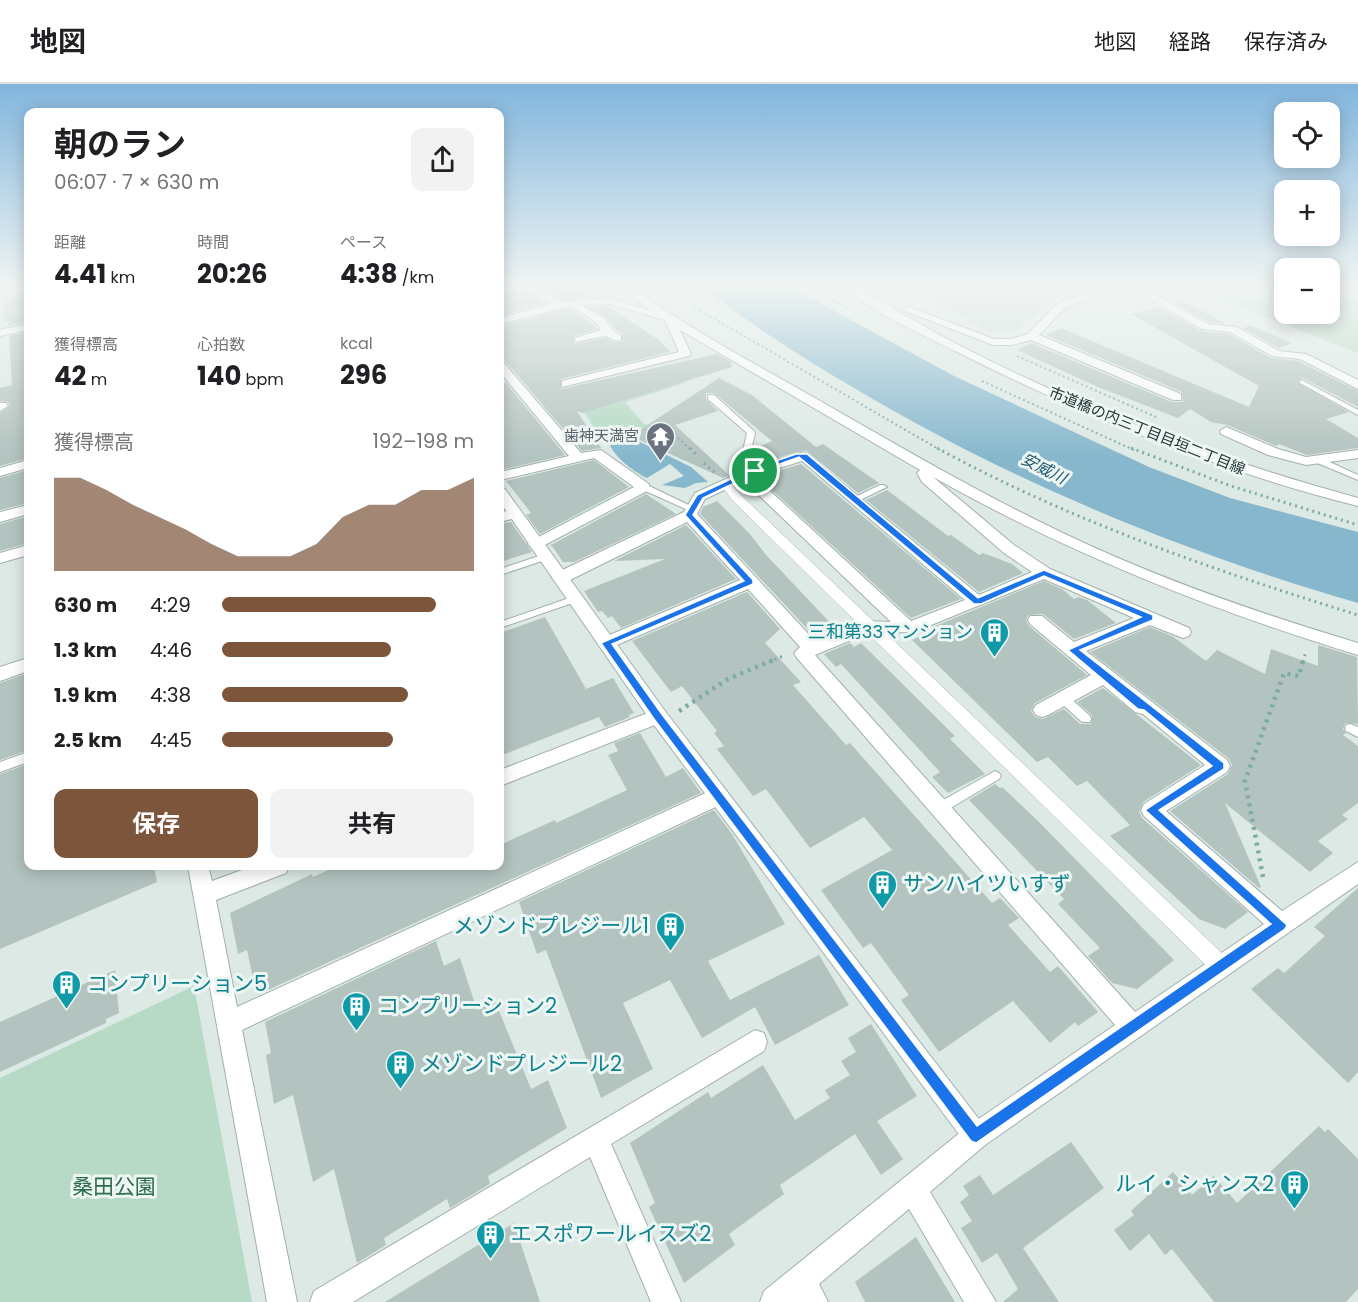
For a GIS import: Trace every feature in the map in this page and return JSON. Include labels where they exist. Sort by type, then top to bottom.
[{"type":"street","points":[[566,384],[685,354],[681,344]]},
{"type":"street","points":[[715,344],[921,465],[1014,515],[1098,555],[1201,597],[1358,649]]},
{"type":"street","name":"市道橋の内三丁目目垣二丁目線","points":[[950,344],[1088,411],[1233,466],[1284,483],[1358,502]]},
{"type":"street","points":[[1053,344],[1141,377],[1177,397]]},
{"type":"street","points":[[1259,344],[1276,354],[1302,356],[1358,385]]},
{"type":"street","points":[[504,370],[577,457]]},
{"type":"street","points":[[1226,431],[1272,452],[1306,460],[1358,454]]},
{"type":"street","points":[[504,475],[596,453],[644,487],[541,551]]},
{"type":"street","points":[[560,578],[691,512],[700,496],[798,455],[804,456],[977,602]]},
{"type":"street","points":[[0,472],[24,465]]},
{"type":"street","points":[[921,465],[927,479],[1010,549],[1044,573],[1183,632]]},
{"type":"street","points":[[745,476],[908,628]]},
{"type":"street","points":[[727,484],[737,498],[867,627],[1221,966]]},
{"type":"street","points":[[0,517],[24,511]]},
{"type":"street","points":[[691,512],[940,808],[1131,1026]]},
{"type":"street","points":[[507,516],[541,551],[660,719],[976,1136]]},
{"type":"street","points":[[0,558],[24,551]]},
{"type":"street","points":[[808,651],[867,627],[908,628],[1044,573]]},
{"type":"street","points":[[606,643],[750,582]]},
{"type":"street","points":[[1072,650],[1150,618]]},
{"type":"street","points":[[1036,620],[1220,766],[1151,810],[1276,921]]},
{"type":"street","points":[[0,674],[24,666]]},
{"type":"street","points":[[1042,710],[1105,676]]},
{"type":"street","points":[[504,777],[660,719]]},
{"type":"street","points":[[229,1023],[719,796]]},
{"type":"street","points":[[199,870],[282,1302]]},
{"type":"street","points":[[205,894],[268,870]]},
{"type":"street","points":[[775,1302],[807,1291],[912,1188],[976,1136],[1131,1026],[1221,966],[1276,921],[1358,872]]},
{"type":"street","points":[[325,1302],[755,1042]]},
{"type":"street","points":[[595,1138],[666,1302]]},
{"type":"street","points":[[912,1188],[981,1302]]},
{"type":"lane","points":[[1302,382],[1358,413]]},
{"type":"lane","points":[[711,397],[751,433],[747,451],[766,467]]},
{"type":"lane","points":[[1318,460],[1358,478]]},
{"type":"lane","points":[[644,487],[691,512]]},
{"type":"lane","points":[[855,499],[882,487]]},
{"type":"lane","points":[[504,570],[541,551]]},
{"type":"lane","points":[[504,624],[575,599]]},
{"type":"lane","points":[[1064,699],[1086,719]]},
{"type":"lane","points":[[0,767],[24,758]]},
{"type":"lane","points":[[940,808],[995,776]]},
{"type":"path","points":[[757,344],[918,439],[1034,498],[1206,568],[1358,615]]},
{"type":"path","points":[[663,424],[697,455]]},
{"type":"path","points":[[660,719],[728,679],[793,651],[808,651]]},
{"type":"path","points":[[1276,921],[1245,781],[1284,673],[1299,676],[1301,670]]},
{"type":"green space","points":[[1335,344],[1358,344],[1358,353]]},
{"type":"green space","points":[[682,380],[685,383],[625,402],[644,424],[651,425],[688,456],[683,460],[655,446],[664,438],[640,427],[630,434],[620,430],[600,438],[582,408]]},
{"type":"green space","name":"桑田公園","points":[[194,986],[252,1302],[0,1302],[0,1078]]},
{"type":"water","name":"安威川","points":[[784,344],[895,344],[954,376],[1149,467],[1230,498],[1358,532],[1358,603],[1227,561],[1099,512],[975,454],[914,422]]},
{"type":"water","points":[[613,433],[624,434],[691,467],[708,482],[696,483],[685,488],[662,485],[684,476],[670,464],[647,478],[618,457],[607,439]]},
{"type":"building","points":[[9,344],[24,344],[24,459],[0,466],[0,413],[10,406],[8,402],[0,401],[0,388],[12,385]]},
{"type":"building","points":[[504,344],[663,344],[670,352],[561,379],[561,389],[717,354],[731,362],[732,367],[582,413],[577,411],[601,448],[582,451],[504,360]]},
{"type":"building","points":[[1033,344],[1172,402],[1183,402],[1182,392],[1067,344],[1099,344],[1249,407],[1259,386],[1184,344],[1246,344],[1271,358],[1298,361],[1358,391],[1358,407],[1303,378],[1297,382],[1349,412],[1326,419],[1358,438],[1358,448],[1307,455],[1279,444],[1276,446],[1227,425],[1211,422],[1190,409],[1178,418],[1098,387],[1017,350]]},
{"type":"building","points":[[1272,344],[1290,344],[1279,348]]},
{"type":"building","points":[[719,378],[752,395],[816,447],[823,444],[879,483],[858,493],[805,450],[767,461],[754,449],[772,441],[714,393],[706,393],[706,399],[718,411],[675,425],[729,475],[723,478],[631,436]]},
{"type":"building","points":[[504,383],[506,383],[565,455],[504,469]]},
{"type":"building","points":[[594,460],[629,487],[540,534],[526,515],[531,513],[506,481]]},
{"type":"building","points":[[801,464],[961,599],[911,618],[758,477]]},
{"type":"building","points":[[24,471],[24,504],[0,510],[0,478]]},
{"type":"building","points":[[887,490],[948,536],[951,535],[979,555],[983,553],[1012,564],[1023,573],[979,592],[866,500]]},
{"type":"building","points":[[646,494],[676,514],[574,562],[563,562],[552,546],[549,546]]},
{"type":"building","points":[[717,501],[837,630],[816,638],[700,514],[703,507]]},
{"type":"building","points":[[24,517],[24,544],[0,551],[0,524]]},
{"type":"building","points":[[511,522],[532,552],[504,561],[504,523]]},
{"type":"building","points":[[686,525],[736,579],[621,628],[612,616],[608,618],[602,611],[598,612],[584,591],[665,559],[614,561]]},
{"type":"building","points":[[1044,581],[1062,589],[1074,599],[1079,597],[1087,600],[1116,623],[1074,639],[1043,614],[1028,615],[1026,621],[1029,626],[1087,675],[1035,703],[1031,711],[1035,717],[1043,719],[1064,709],[1080,724],[1091,724],[1092,715],[1077,702],[1103,688],[1201,765],[1143,802],[1139,811],[1142,818],[1248,912],[1225,929],[1199,919],[1110,836],[1130,825],[1087,781],[1077,786],[1048,757],[1037,762],[912,640],[924,634],[921,632]]},
{"type":"building","points":[[747,592],[780,629],[765,643],[801,682],[793,685],[846,745],[850,743],[992,903],[1000,898],[1019,918],[1008,925],[1050,972],[1058,966],[1098,1012],[1078,1026],[1075,1022],[1050,1043],[1013,1001],[939,1052],[901,1000],[909,995],[871,943],[863,948],[821,890],[892,850],[864,817],[810,848],[766,789],[753,796],[717,749],[724,746],[714,733],[717,731],[682,686],[671,692],[632,641]]},
{"type":"building","points":[[545,617],[586,689],[613,678],[634,713],[629,715],[630,717],[605,727],[599,717],[504,754],[504,632]]},
{"type":"building","points":[[1150,627],[1172,636],[1206,661],[1217,650],[1265,674],[1271,649],[1318,666],[1318,645],[1357,657],[1358,724],[1345,723],[1343,729],[1346,733],[1343,735],[1358,746],[1358,803],[1342,815],[1348,819],[1318,841],[1333,853],[1310,872],[1225,803],[1261,887],[1259,888],[1170,811],[1228,774],[1232,765],[1228,758],[1090,652]]},
{"type":"building","points":[[850,643],[854,647],[861,643],[955,736],[950,739],[985,774],[948,793],[932,777],[940,772],[841,664],[836,667],[824,654]]},
{"type":"building","points":[[24,674],[24,751],[0,760],[0,683]]},
{"type":"building","points":[[640,733],[666,777],[683,768],[701,793],[259,994],[259,991],[256,992],[247,950],[238,954],[230,913],[312,874],[313,877],[328,870],[504,870],[504,843],[555,820],[556,823],[627,790],[608,755],[618,751],[614,743]]},
{"type":"building","points":[[24,765],[24,870],[155,870],[157,882],[0,949],[0,774]]},
{"type":"building","points":[[995,784],[1002,787],[1038,821],[1174,960],[1137,989],[1112,983],[1088,956],[1100,948],[1058,904],[1064,899],[969,800]]},
{"type":"building","points":[[714,810],[732,834],[785,924],[708,961],[730,1000],[819,955],[849,1005],[775,1045],[755,1007],[702,1038],[670,980],[623,1003],[653,1069],[601,1098],[546,950],[537,954],[519,902]]},
{"type":"building","points":[[1358,888],[1358,1072],[1348,1083],[1251,989],[1278,968],[1284,973],[1325,936],[1314,927]]},
{"type":"building","points":[[436,941],[444,966],[460,958],[477,1010],[495,1001],[531,1089],[548,1080],[567,1128],[488,1176],[490,1184],[450,1208],[447,1199],[384,1238],[386,1245],[357,1263],[334,1169],[313,1182],[293,1095],[274,1104],[266,1055],[271,1053],[265,1022]]},
{"type":"building","name":"コンプリーション5","points":[[115,970],[119,1013],[106,1019],[106,1023],[0,1072],[0,1022]]},
{"type":"building","points":[[871,1024],[917,1096],[877,1121],[903,1159],[881,1175],[855,1134],[780,1185],[784,1194],[729,1234],[735,1245],[684,1283],[649,1207],[655,1203],[630,1143],[708,1092],[711,1098],[763,1065],[795,1120],[830,1098],[825,1090],[850,1075],[841,1061],[856,1052],[848,1038]]},
{"type":"building","name":"ルイ・シャンス2","points":[[1319,1126],[1325,1132],[1328,1129],[1358,1159],[1358,1289],[1346,1302],[1214,1302],[1172,1249],[1165,1255],[1149,1234],[1130,1251],[1114,1230],[1134,1215],[1131,1211],[1173,1172],[1192,1195],[1214,1176],[1237,1203]]},
{"type":"building","points":[[1071,1142],[1104,1188],[1023,1248],[1059,1302],[1003,1302],[1018,1289],[997,1253],[982,1263],[961,1228],[972,1221],[960,1202],[969,1195],[963,1186],[980,1175],[993,1195]]},
{"type":"building","name":"エスポワールイスズ2","points":[[514,1223],[540,1302],[385,1302]]},
{"type":"building","points":[[916,1237],[955,1302],[865,1302],[855,1282]]},
{"type":"place","name":"歯神天満宮","points":[[660,462]]},
{"type":"place","name":"三和第33マンション","points":[[994,658]]},
{"type":"place","name":"サンハイツいすず","points":[[882,910]]},
{"type":"place","name":"メゾンドプレジール1","points":[[670,952]]},
{"type":"place","name":"コンプリーション5","points":[[66,1010]]},
{"type":"place","name":"コンプリーション2","points":[[357,1032]]},
{"type":"place","name":"メゾンドプレジール2","points":[[400,1090]]},
{"type":"place","name":"ルイ・シャンス2","points":[[1295,1210]]},
{"type":"place","name":"エスポワールイスズ2","points":[[490,1260]]},
{"type":"route","points":[[798,455],[804,456],[977,602],[1044,573],[1150,618],[1072,650],[1141,707],[1145,705],[1220,766],[1151,810],[1281,925],[1131,1026],[976,1136],[658,716],[606,643],[750,582],[688,515],[700,496],[755,471],[798,455]]}]
